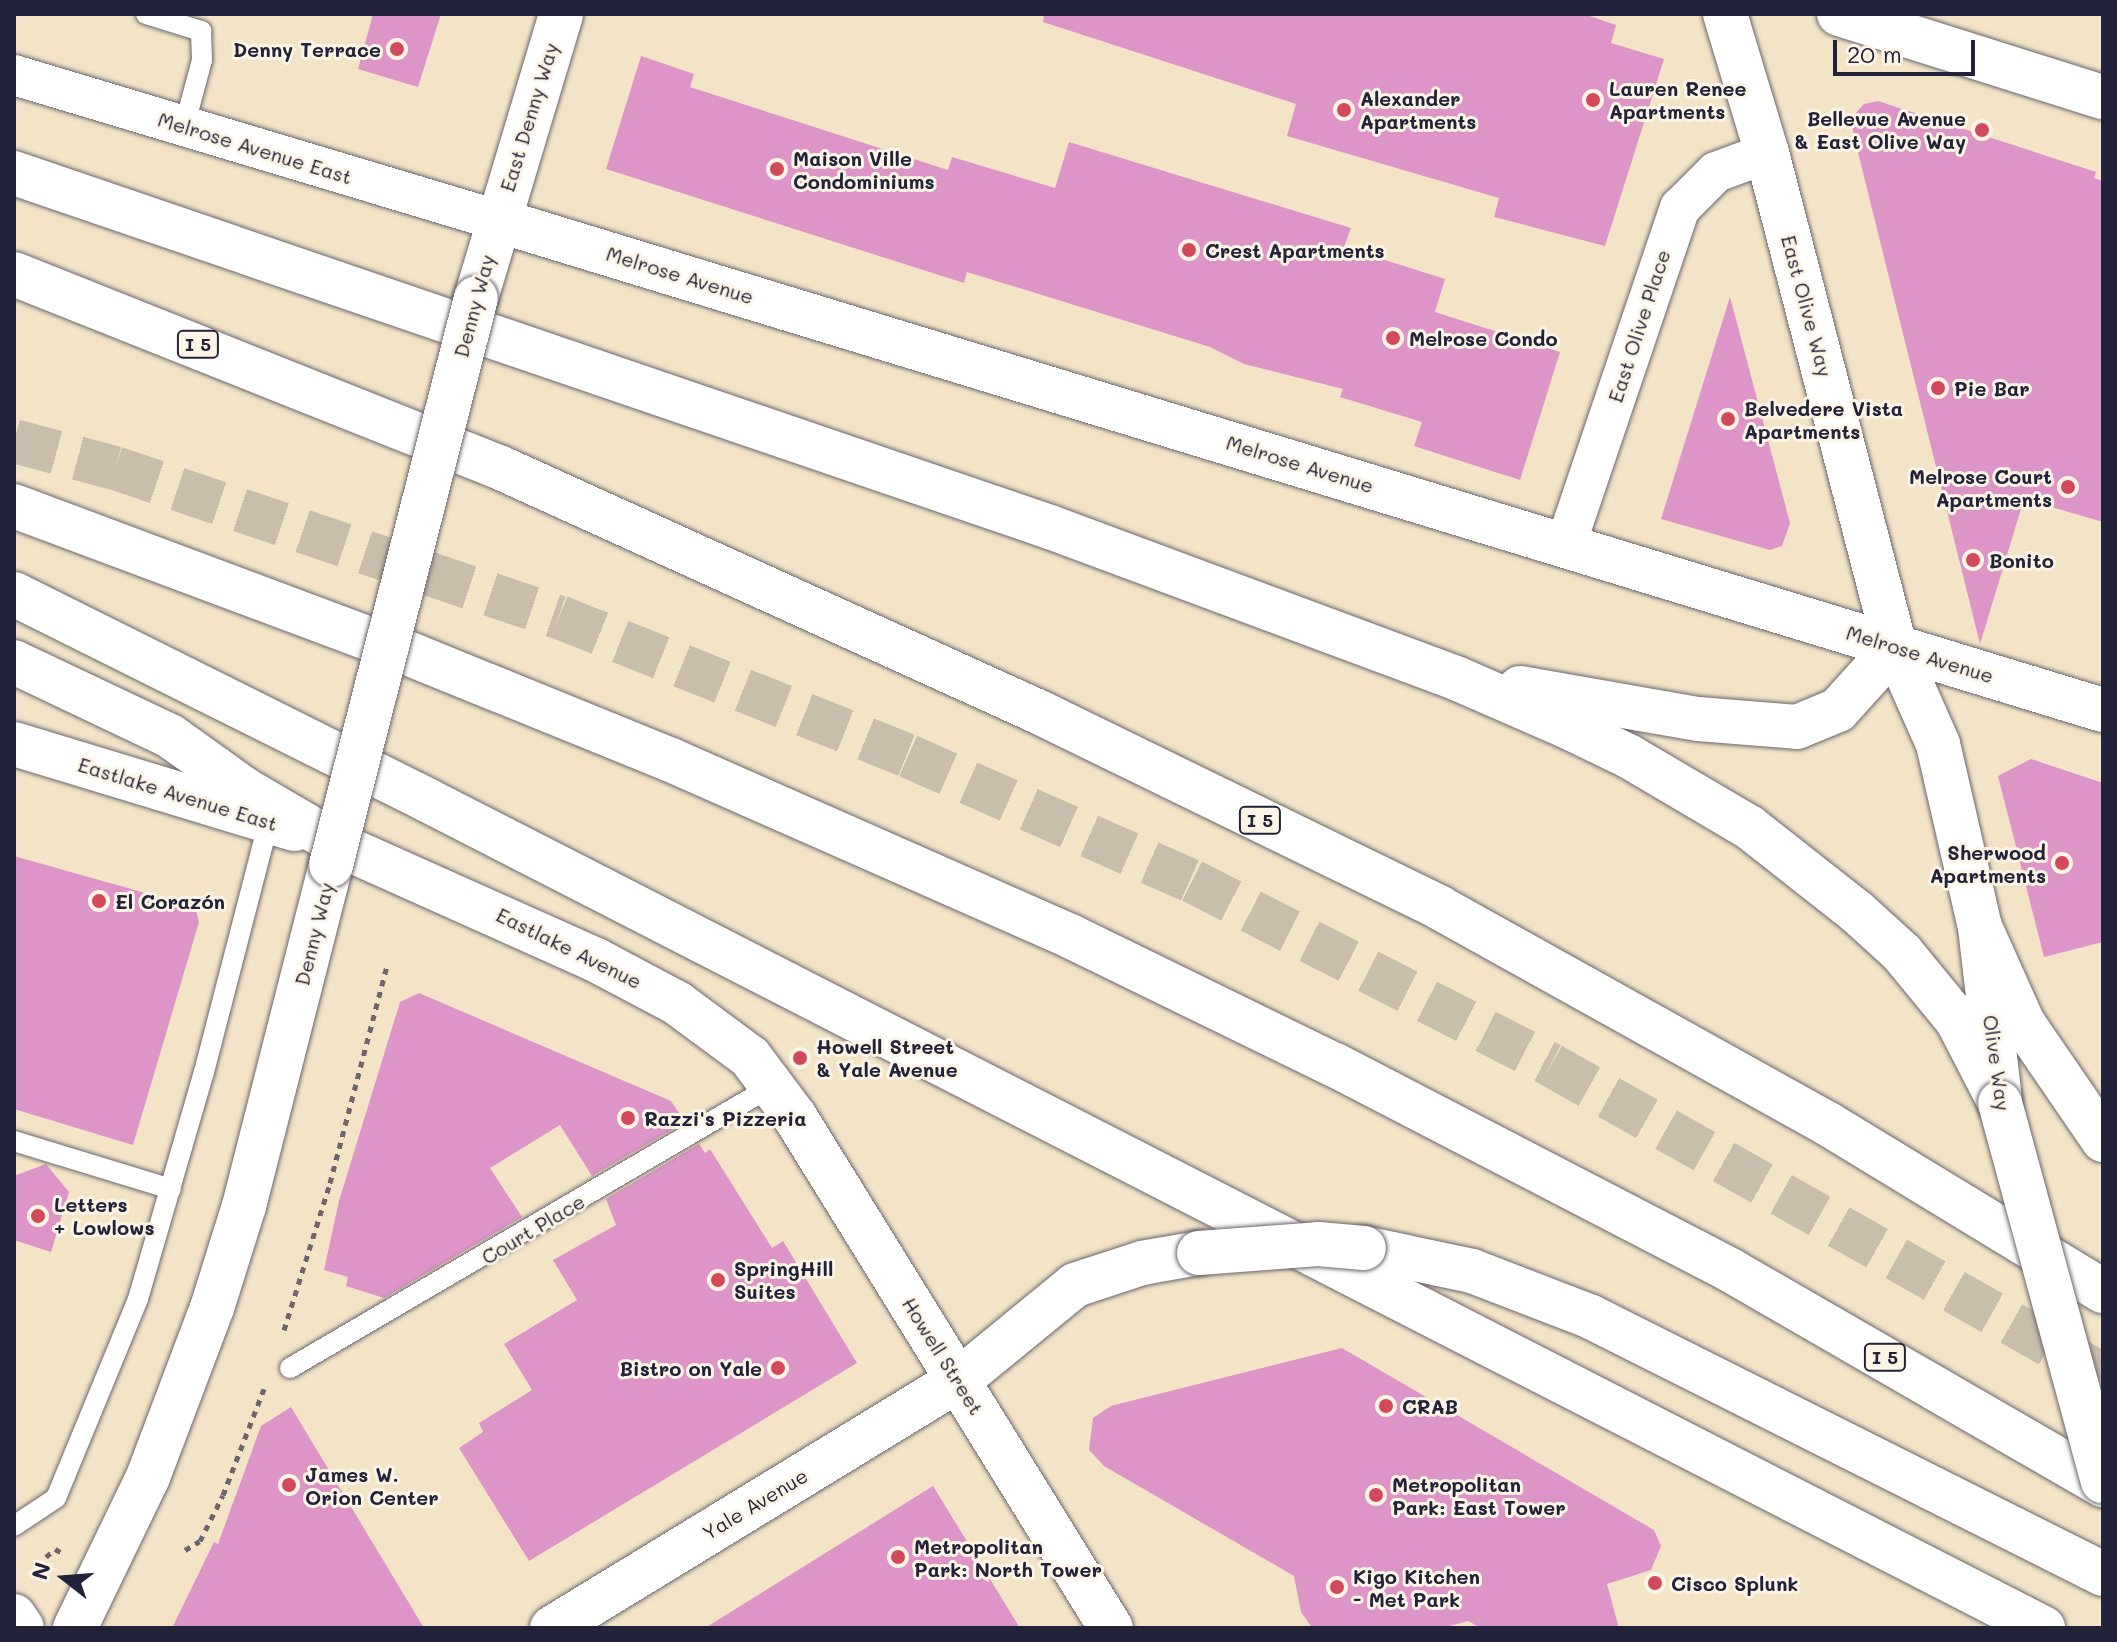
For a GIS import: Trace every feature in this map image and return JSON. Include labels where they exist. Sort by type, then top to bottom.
[{"type":"main road","name":"East Denny Way","points":[[497,220],[561,14]]},
{"type":"main road","name":"East Olive Way","points":[[1725,14],[1767,153],[1895,647]]},
{"type":"main road","points":[[1839,14],[2103,97]]},
{"type":"main road","points":[[14,173],[865,462],[1456,678],[1642,763],[1749,827],[1804,868],[1902,953],[1957,1020],[2000,1103]]},
{"type":"main road","name":"Denny Way","points":[[75,1628],[148,1477],[212,1308],[244,1206],[497,220]]},
{"type":"main road","name":"Melrose Avenue","points":[[497,220],[2103,710]]},
{"type":"main road","name":"I 5","points":[[14,274],[515,474],[1055,720],[1440,908],[1828,1124],[2103,1291]]},
{"type":"main road","name":"I 5","points":[[14,506],[615,738],[939,877],[1335,1065],[1730,1270],[2103,1483]]},
{"type":"main road","points":[[14,594],[427,800],[2043,1628]]},
{"type":"main road","points":[[1456,678],[1698,719],[1797,727],[1838,710],[1895,647]]},
{"type":"main road","name":"Olive Way","points":[[1895,647],[1938,744],[1980,927],[2000,1103],[2103,1483]]},
{"type":"main road","points":[[14,662],[170,736],[244,789],[341,846]]},
{"type":"main road","name":"Eastlake Avenue East","points":[[14,744],[269,820],[341,846]]},
{"type":"main road","name":"Eastlake Avenue","points":[[341,846],[505,916],[677,1003],[724,1033],[774,1085]]},
{"type":"main road","points":[[1980,927],[2023,1023],[2103,1140]]},
{"type":"main road","name":"Howell Street","points":[[774,1085],[1111,1628]]},
{"type":"main road","name":"Yale Avenue","points":[[552,1628],[959,1380],[1075,1285],[1142,1263],[1199,1253],[1304,1244],[1364,1248],[1472,1271],[1591,1317],[2103,1574]]},
{"type":"main road","points":[[14,1616],[22,1628]]},
{"type":"street","name":"Melrose Avenue East","points":[[14,75],[497,220]]},
{"type":"street","name":"East Olive Place","points":[[1566,544],[1680,208],[1716,172],[1767,153]]},
{"type":"lane","points":[[146,14],[201,31],[202,60],[184,127]]},
{"type":"lane","points":[[14,1526],[56,1498],[77,1457],[138,1299],[171,1189],[269,820]]},
{"type":"lane","name":"Court Place","points":[[290,1368],[774,1085]]},
{"type":"lane","points":[[14,1141],[171,1189]]},
{"type":"path","points":[[283,1332],[330,1183],[387,965]]},
{"type":"path","points":[[185,1550],[200,1541],[223,1495],[268,1377]]},
{"type":"path","points":[[46,1557],[55,1549],[61,1553]]},
{"type":"building","name":"Denny Terrace","points":[[373,14],[441,14],[418,87],[358,69]]},
{"type":"building","points":[[1044,14],[1584,14],[1616,25],[1611,43],[1664,59],[1605,246],[1494,217],[1499,198],[1287,136],[1296,104],[1043,22]]},
{"type":"building","points":[[641,56],[694,74],[690,87],[948,170],[952,157],[1055,188],[1069,142],[1351,228],[1344,247],[1445,279],[1435,312],[1560,352],[1520,480],[1414,446],[1422,422],[1340,397],[1343,389],[1244,364],[1210,347],[967,272],[964,283],[606,169]]},
{"type":"building","points":[[1878,101],[2096,172],[2094,178],[2103,181],[2103,522],[2024,499],[1980,644],[1853,132],[1853,116],[1864,104]]},
{"type":"building","name":"Belvedere Vista Apartments","points":[[1730,297],[1790,523],[1782,546],[1770,550],[1661,519]]},
{"type":"building","name":"Sherwood Apartments","points":[[2031,759],[2103,783],[2103,942],[2044,957],[1998,776]]},
{"type":"building","points":[[14,856],[195,907],[199,922],[133,1145],[14,1109]]},
{"type":"building","points":[[419,993],[671,1101],[685,1122],[592,1176],[560,1125],[490,1168],[522,1217],[384,1298],[346,1286],[348,1277],[324,1270],[339,1201],[400,1002]]},
{"type":"building","points":[[699,1144],[705,1153],[710,1149],[772,1248],[783,1241],[857,1363],[529,1561],[459,1448],[483,1432],[479,1423],[532,1390],[504,1344],[577,1300],[553,1260],[616,1225],[606,1199]]},
{"type":"building","name":"Letters + Lowlows","points":[[46,1164],[69,1192],[51,1252],[14,1240],[14,1176]]},
{"type":"building","name":"Metropolitan Park: East Tower","points":[[1342,1348],[1654,1530],[1661,1546],[1651,1570],[1607,1584],[1619,1628],[1481,1628],[1468,1621],[1442,1628],[1312,1628],[1301,1612],[1294,1576],[1104,1466],[1089,1450],[1093,1418],[1111,1406]]},
{"type":"building","name":"James W. Orion Center","points":[[291,1407],[424,1628],[172,1628],[214,1542],[218,1544],[261,1426]]},
{"type":"building","name":"Metropolitan Park: North Tower","points":[[933,1486],[1020,1628],[705,1628]]},
{"type":"tunnel","points":[[14,441],[115,468],[559,617],[908,756],[1192,881],[1551,1065],[2103,1375]]},
{"type":"place","name":"Denny Terrace","points":[[397,49]]},
{"type":"place","name":"Lauren Renee Apartments","points":[[1593,100]]},
{"type":"place","name":"Alexander Apartments","points":[[1344,110]]},
{"type":"place","name":"Bellevue Avenue & East Olive Way","points":[[1982,130]]},
{"type":"place","name":"Maison Ville Condominiums","points":[[777,169]]},
{"type":"place","name":"Crest Apartments","points":[[1189,250]]},
{"type":"place","name":"Melrose Condo","points":[[1393,338]]},
{"type":"place","name":"Pie Bar","points":[[1938,388]]},
{"type":"place","name":"Belvedere Vista Apartments","points":[[1728,419]]},
{"type":"place","name":"Melrose Court Apartments","points":[[2068,487]]},
{"type":"place","name":"Bonito","points":[[1973,560]]},
{"type":"place","name":"Sherwood Apartments","points":[[2062,863]]},
{"type":"place","name":"El Corazón","points":[[99,901]]},
{"type":"place","name":"Howell Street & Yale Avenue","points":[[800,1058]]},
{"type":"place","name":"Razzi's Pizzeria","points":[[628,1118]]},
{"type":"place","name":"Letters + Lowlows","points":[[38,1216]]},
{"type":"place","name":"SpringHill Suites","points":[[718,1280]]},
{"type":"place","name":"Bistro on Yale","points":[[778,1368]]},
{"type":"place","name":"CRAB","points":[[1386,1406]]},
{"type":"place","name":"James W. Orion Center","points":[[289,1485]]},
{"type":"place","name":"Metropolitan Park: East Tower","points":[[1376,1495]]},
{"type":"place","name":"Metropolitan Park: North Tower","points":[[898,1557]]},
{"type":"place","name":"Cisco Splunk","points":[[1655,1583]]},
{"type":"place","name":"Kigo Kitchen - Met Park","points":[[1337,1587]]}]
